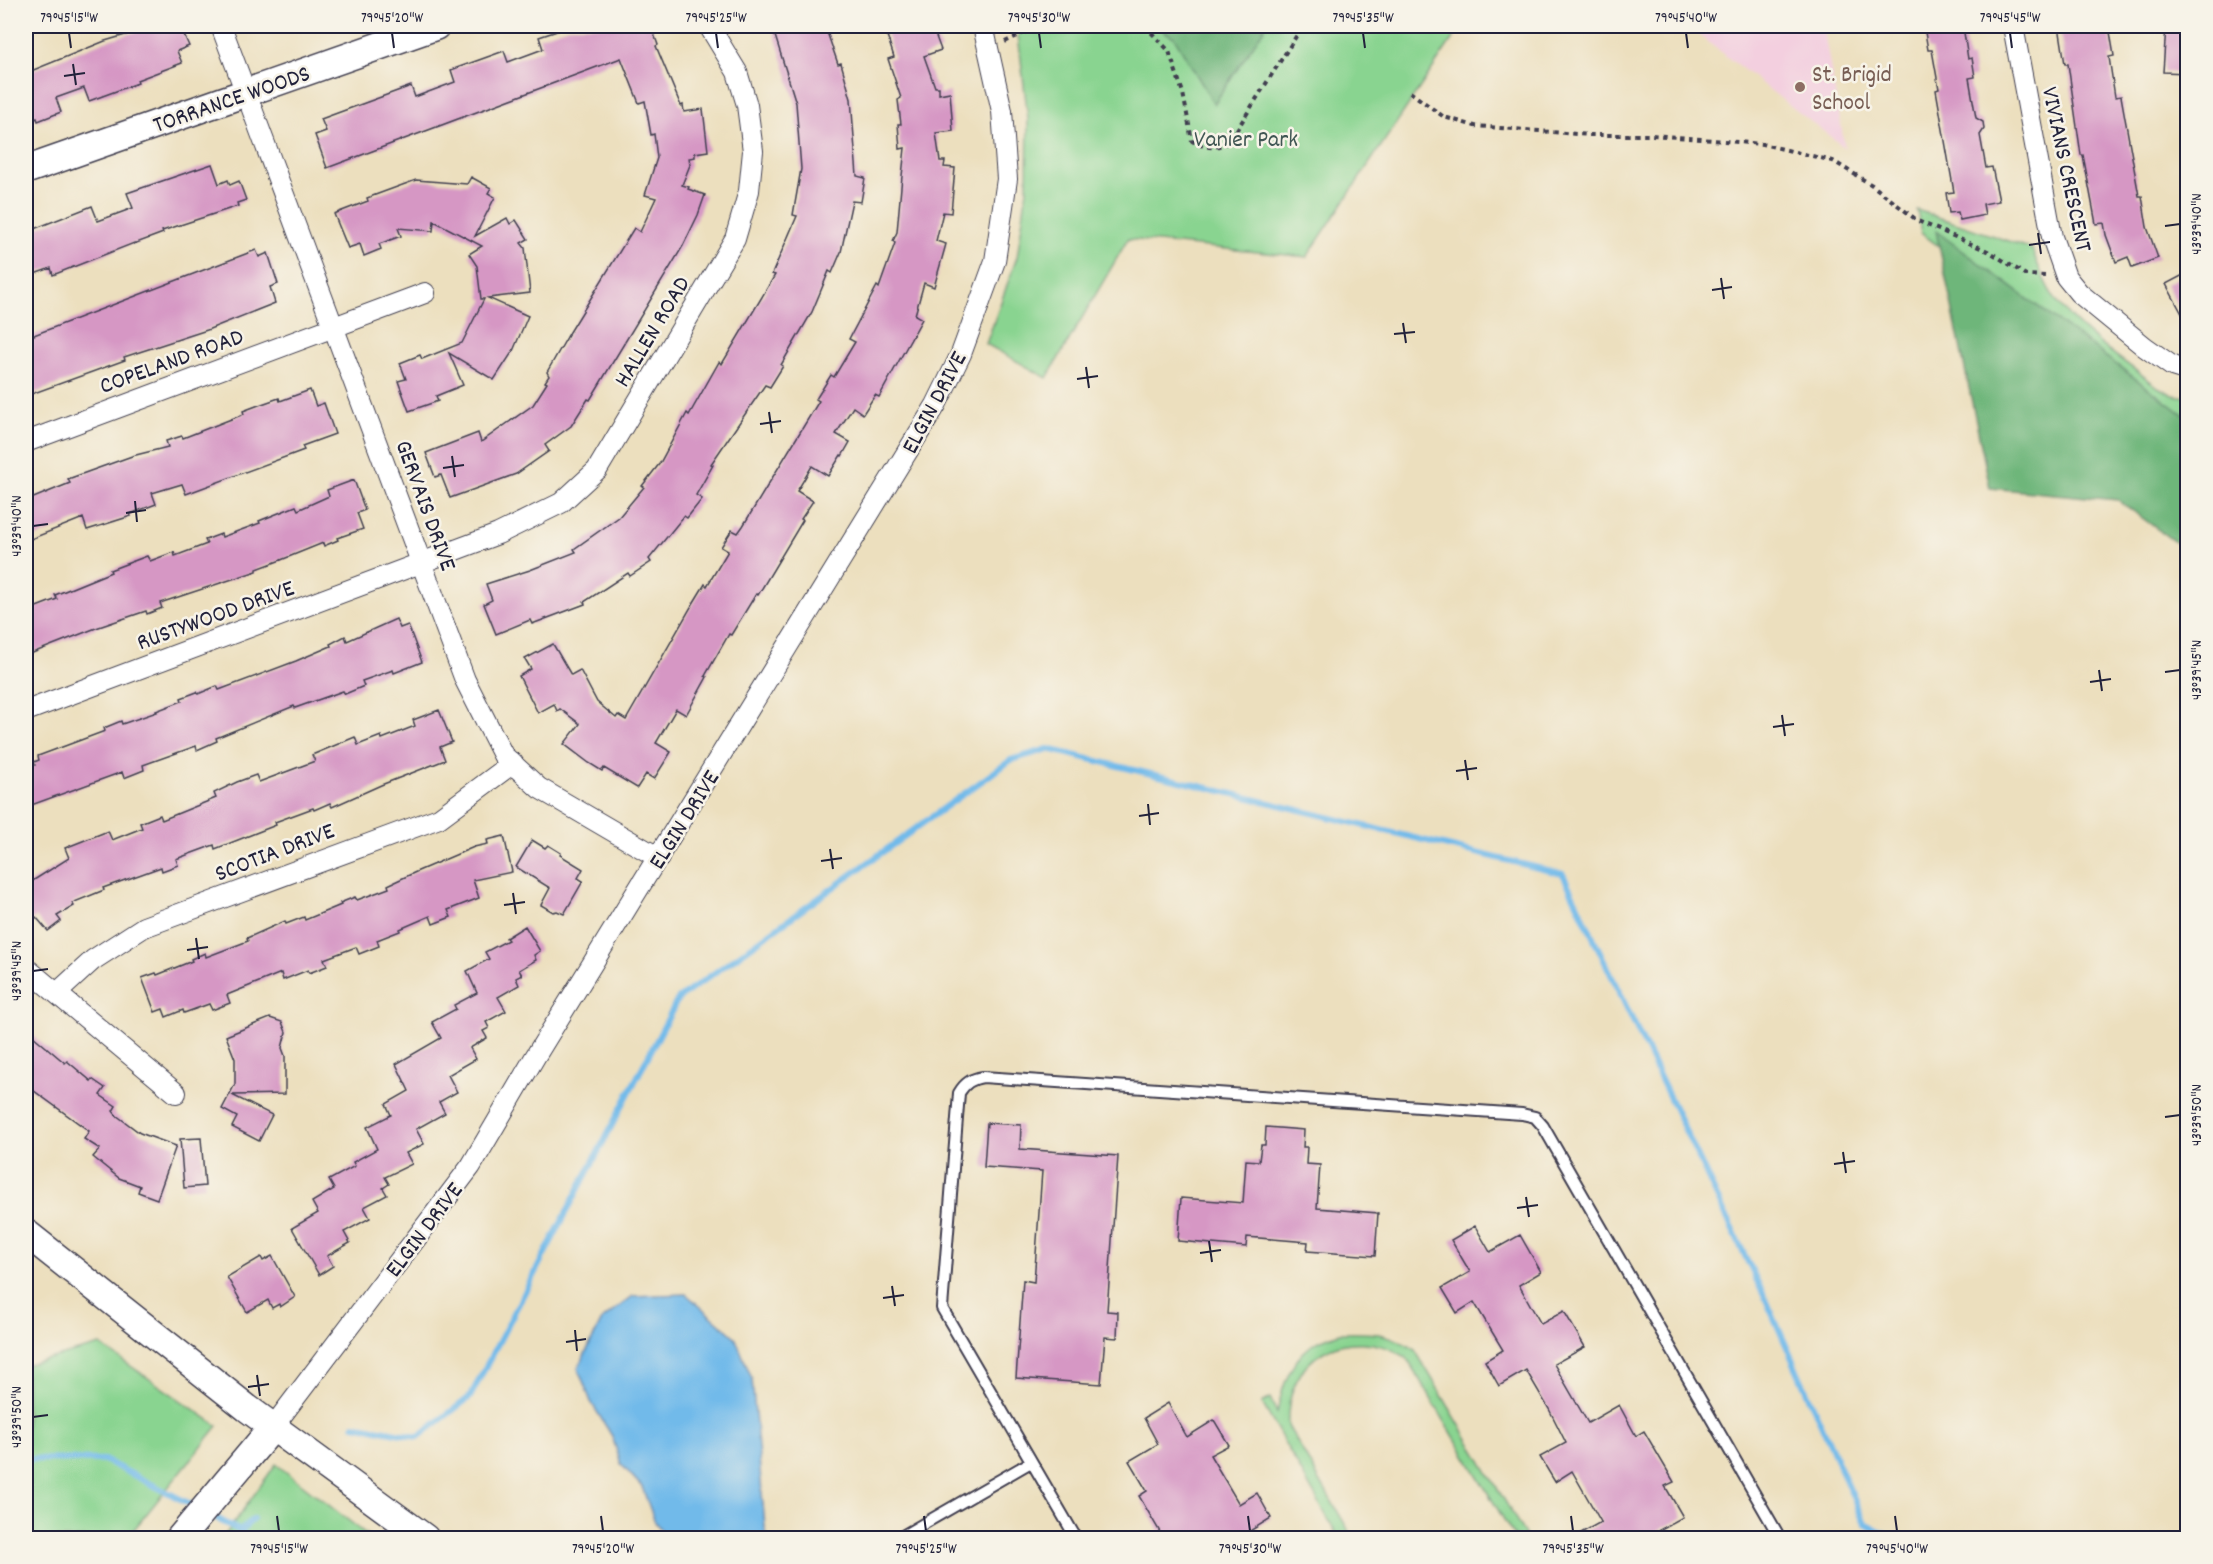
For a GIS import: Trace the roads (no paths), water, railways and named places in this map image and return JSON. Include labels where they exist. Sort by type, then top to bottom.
[{"type":"street","name":"GERVAIS DRIVE","points":[[221,26],[465,680],[503,756],[539,788],[659,858]]},
{"type":"street","name":"TORRANCE WOODS","points":[[26,170],[436,26]]},
{"type":"street","name":"HALLEN ROAD","points":[[422,564],[498,534],[561,503],[597,470],[735,239],[750,191],[753,151],[747,105],[737,72],[708,26]]},
{"type":"street","name":"ELGIN DRIVE","points":[[180,1539],[273,1427],[471,1166],[535,1057],[936,405],[961,354],[995,261],[1007,179],[1002,111],[983,26]]},
{"type":"street","name":"VIVIANS CRESCENT","points":[[2013,26],[2052,237],[2066,277],[2079,293],[2145,347],[2172,366],[2187,371]]},
{"type":"street","name":"COPELAND ROAD","points":[[26,442],[425,293]]},
{"type":"street","name":"RUSTYWOOD DRIVE","points":[[26,711],[422,564]]},
{"type":"street","name":"SCOTIA DRIVE","points":[[57,993],[93,960],[144,927],[439,818],[513,763]]},
{"type":"street","points":[[26,968],[176,1093]]},
{"type":"street","points":[[26,1233],[273,1427],[425,1539]]},
{"type":"lane","points":[[1076,1539],[942,1308],[959,1093],[963,1086],[972,1079],[983,1077],[1522,1114],[1534,1117],[1543,1126],[1780,1539]]},
{"type":"lane","points":[[899,1539],[1030,1462]]},
{"type":"water","points":[[686,1294],[735,1337],[752,1379],[766,1538],[667,1538],[655,1522],[642,1487],[621,1464],[612,1436],[591,1402],[578,1368],[602,1320],[633,1296]]},
{"type":"waterway","points":[[354,1425],[418,1437],[470,1397],[678,999],[1011,760],[1048,749],[1563,874],[1767,1302],[1865,1524],[1895,1538]]},
{"type":"waterway","points":[[26,1463],[31,1459],[104,1460],[198,1508]]},
{"type":"waterway","points":[[209,1514],[248,1538]]},
{"type":"waterway","points":[[240,1531],[253,1519]]},
{"type":"place","name":"St. Brigid School","points":[[1800,87]]},
{"type":"park label","name":"Vanier Park","points":[[1246,138]]}]
